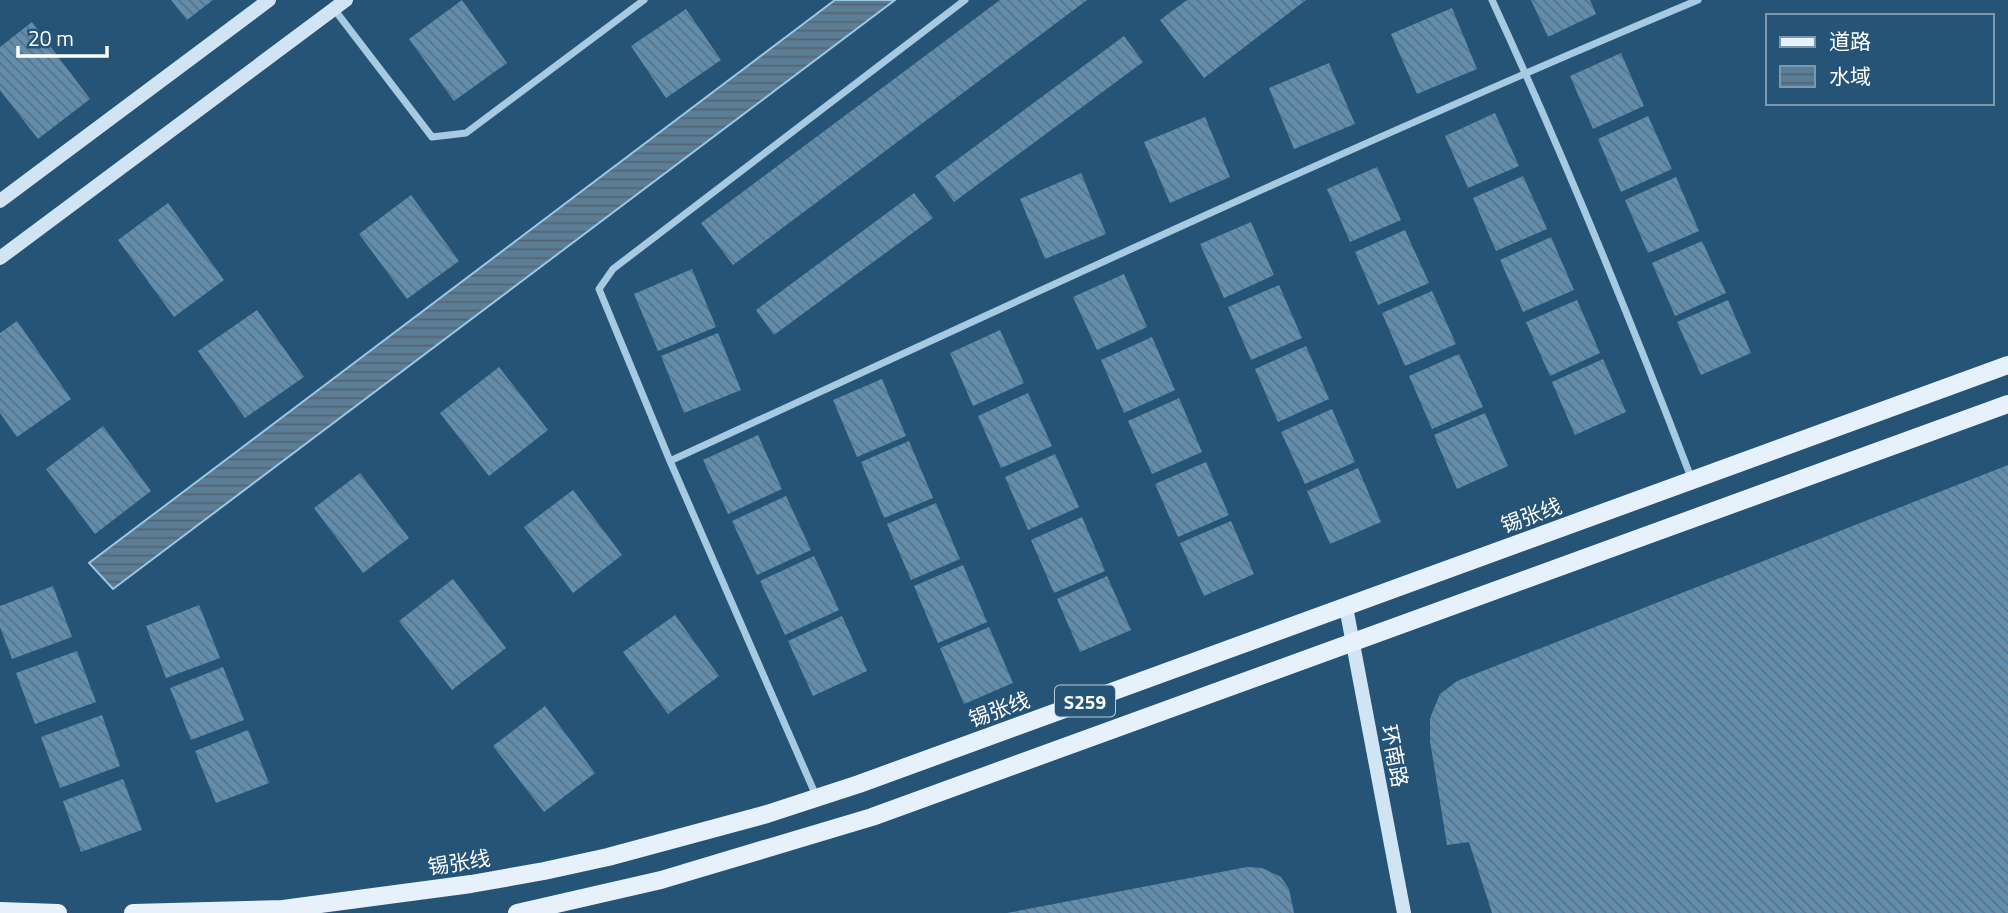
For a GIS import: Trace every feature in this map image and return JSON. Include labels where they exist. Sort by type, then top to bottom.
[{"type":"main road","name":"锡张线","points":[[133,913],[283,909],[471,884],[608,857],[817,798],[2008,365]]},
{"type":"main road","name":"S259","points":[[517,913],[673,877],[872,817],[2008,404]]},
{"type":"main road","points":[[0,911],[58,913]]},
{"type":"street","points":[[0,201],[269,0]]},
{"type":"street","points":[[0,258],[340,4],[432,137],[466,133],[644,0]]},
{"type":"street","points":[[817,798],[670,461],[599,289],[613,269],[965,0]]},
{"type":"street","points":[[1493,0],[1632,323],[1692,480]]},
{"type":"street","points":[[670,461],[1526,72],[1698,0]]},
{"type":"street","name":"环南路","points":[[1346,607],[1404,913]]},
{"type":"water","points":[[835,0],[895,0],[113,589],[89,563]]},
{"type":"building","points":[[171,0],[213,0],[187,20]]},
{"type":"building","points":[[462,0],[507,63],[454,101],[409,39]]},
{"type":"building","points":[[1000,0],[1087,0],[733,265],[701,223]]},
{"type":"building","points":[[1187,0],[1306,0],[1204,78],[1160,20]]},
{"type":"building","points":[[1531,0],[1590,0],[1596,14],[1548,37]]},
{"type":"building","points":[[1452,8],[1477,69],[1417,94],[1391,34]]},
{"type":"building","points":[[686,9],[721,60],[666,98],[631,46]]},
{"type":"building","points":[[32,22],[90,99],[38,139],[0,90],[0,47]]},
{"type":"building","points":[[1124,36],[1143,62],[954,202],[935,176]]},
{"type":"building","points":[[1621,53],[1644,106],[1593,129],[1570,76]]},
{"type":"building","points":[[1329,63],[1355,124],[1294,149],[1269,88]]},
{"type":"building","points":[[1495,113],[1519,166],[1468,188],[1445,136]]},
{"type":"building","points":[[1648,116],[1672,169],[1621,192],[1598,139]]},
{"type":"building","points":[[1205,117],[1230,177],[1170,203],[1144,142]]},
{"type":"building","points":[[1377,167],[1401,220],[1350,242],[1327,189]]},
{"type":"building","points":[[1081,173],[1106,234],[1045,259],[1020,199]]},
{"type":"building","points":[[1523,176],[1547,229],[1496,251],[1473,198]]},
{"type":"building","points":[[1676,177],[1699,231],[1648,253],[1625,200]]},
{"type":"building","points":[[914,193],[933,218],[774,335],[756,310]]},
{"type":"building","points":[[411,195],[459,261],[407,299],[359,234]]},
{"type":"building","points":[[168,203],[224,280],[174,317],[118,240]]},
{"type":"building","points":[[1251,222],[1274,275],[1224,298],[1200,244]]},
{"type":"building","points":[[1405,230],[1429,283],[1378,305],[1355,252]]},
{"type":"building","points":[[1551,237],[1574,290],[1523,312],[1500,260]]},
{"type":"building","points":[[1702,241],[1726,293],[1675,316],[1652,263]]},
{"type":"building","points":[[692,269],[716,327],[658,351],[634,294]]},
{"type":"building","points":[[1124,274],[1147,327],[1097,350],[1073,297]]},
{"type":"building","points":[[1279,285],[1302,338],[1251,360],[1228,307]]},
{"type":"building","points":[[1432,291],[1456,344],[1405,366],[1382,313]]},
{"type":"building","points":[[1577,300],[1600,353],[1550,376],[1526,322]]},
{"type":"building","points":[[1728,300],[1751,353],[1701,375],[1677,322]]},
{"type":"building","points":[[257,310],[304,377],[245,418],[198,351]]},
{"type":"building","points":[[17,321],[71,399],[17,437],[0,413],[0,333]]},
{"type":"building","points":[[1000,330],[1024,383],[973,406],[950,353]]},
{"type":"building","points":[[718,333],[741,390],[684,413],[661,356]]},
{"type":"building","points":[[1152,337],[1175,390],[1124,413],[1101,360]]},
{"type":"building","points":[[1306,346],[1329,399],[1278,422],[1255,369]]},
{"type":"building","points":[[1459,354],[1483,407],[1432,429],[1409,376]]},
{"type":"building","points":[[1603,359],[1626,412],[1575,435],[1552,382]]},
{"type":"building","points":[[499,367],[548,430],[489,476],[440,413]]},
{"type":"building","points":[[882,379],[906,436],[857,457],[833,400]]},
{"type":"building","points":[[1028,393],[1052,446],[1001,468],[978,416]]},
{"type":"building","points":[[1179,398],[1202,452],[1152,474],[1128,421]]},
{"type":"building","points":[[1332,409],[1355,462],[1305,484],[1281,432]]},
{"type":"building","points":[[1485,413],[1508,466],[1457,489],[1434,435]]},
{"type":"building","points":[[103,426],[151,491],[95,534],[46,469]]},
{"type":"building","points":[[758,435],[782,489],[728,514],[703,460]]},
{"type":"building","points":[[909,441],[933,498],[884,518],[861,462]]},
{"type":"building","points":[[1055,454],[1079,507],[1028,530],[1005,477]]},
{"type":"building","points":[[1206,462],[1229,515],[1178,537],[1155,484]]},
{"type":"building","points":[[2008,465],[2008,913],[1492,913],[1469,842],[1447,845],[1430,741],[1430,718],[1440,694],[1457,681]]},
{"type":"building","points":[[1358,468],[1381,522],[1330,544],[1307,491]]},
{"type":"building","points":[[360,473],[409,538],[363,573],[314,508]]},
{"type":"building","points":[[573,490],[622,555],[573,593],[524,527]]},
{"type":"building","points":[[786,496],[811,550],[757,575],[732,521]]},
{"type":"building","points":[[936,503],[960,559],[911,580],[887,524]]},
{"type":"building","points":[[1082,517],[1105,571],[1054,593],[1031,540]]},
{"type":"building","points":[[1231,521],[1254,574],[1204,596],[1180,543]]},
{"type":"building","points":[[814,556],[839,610],[785,635],[760,581]]},
{"type":"building","points":[[963,565],[987,622],[938,643],[914,586]]},
{"type":"building","points":[[1107,576],[1131,630],[1080,652],[1057,599]]},
{"type":"building","points":[[453,579],[506,648],[452,690],[399,621]]},
{"type":"building","points":[[53,586],[72,637],[12,659],[0,627],[0,606]]},
{"type":"building","points":[[199,605],[220,658],[166,678],[146,626]]},
{"type":"building","points":[[675,615],[719,676],[668,714],[623,652]]},
{"type":"building","points":[[842,616],[867,671],[813,696],[788,641]]},
{"type":"building","points":[[989,627],[1013,683],[964,704],[940,648]]},
{"type":"building","points":[[77,651],[96,702],[35,724],[16,673]]},
{"type":"building","points":[[223,667],[244,720],[191,740],[170,688]]},
{"type":"building","points":[[545,706],[595,773],[544,812],[493,746]]},
{"type":"building","points":[[102,715],[120,766],[60,788],[41,737]]},
{"type":"building","points":[[248,730],[269,783],[216,803],[195,751]]},
{"type":"building","points":[[123,779],[142,830],[81,852],[63,801]]},
{"type":"building","points":[[1247,867],[1262,868],[1281,877],[1289,889],[1294,913],[1007,913]]}]
